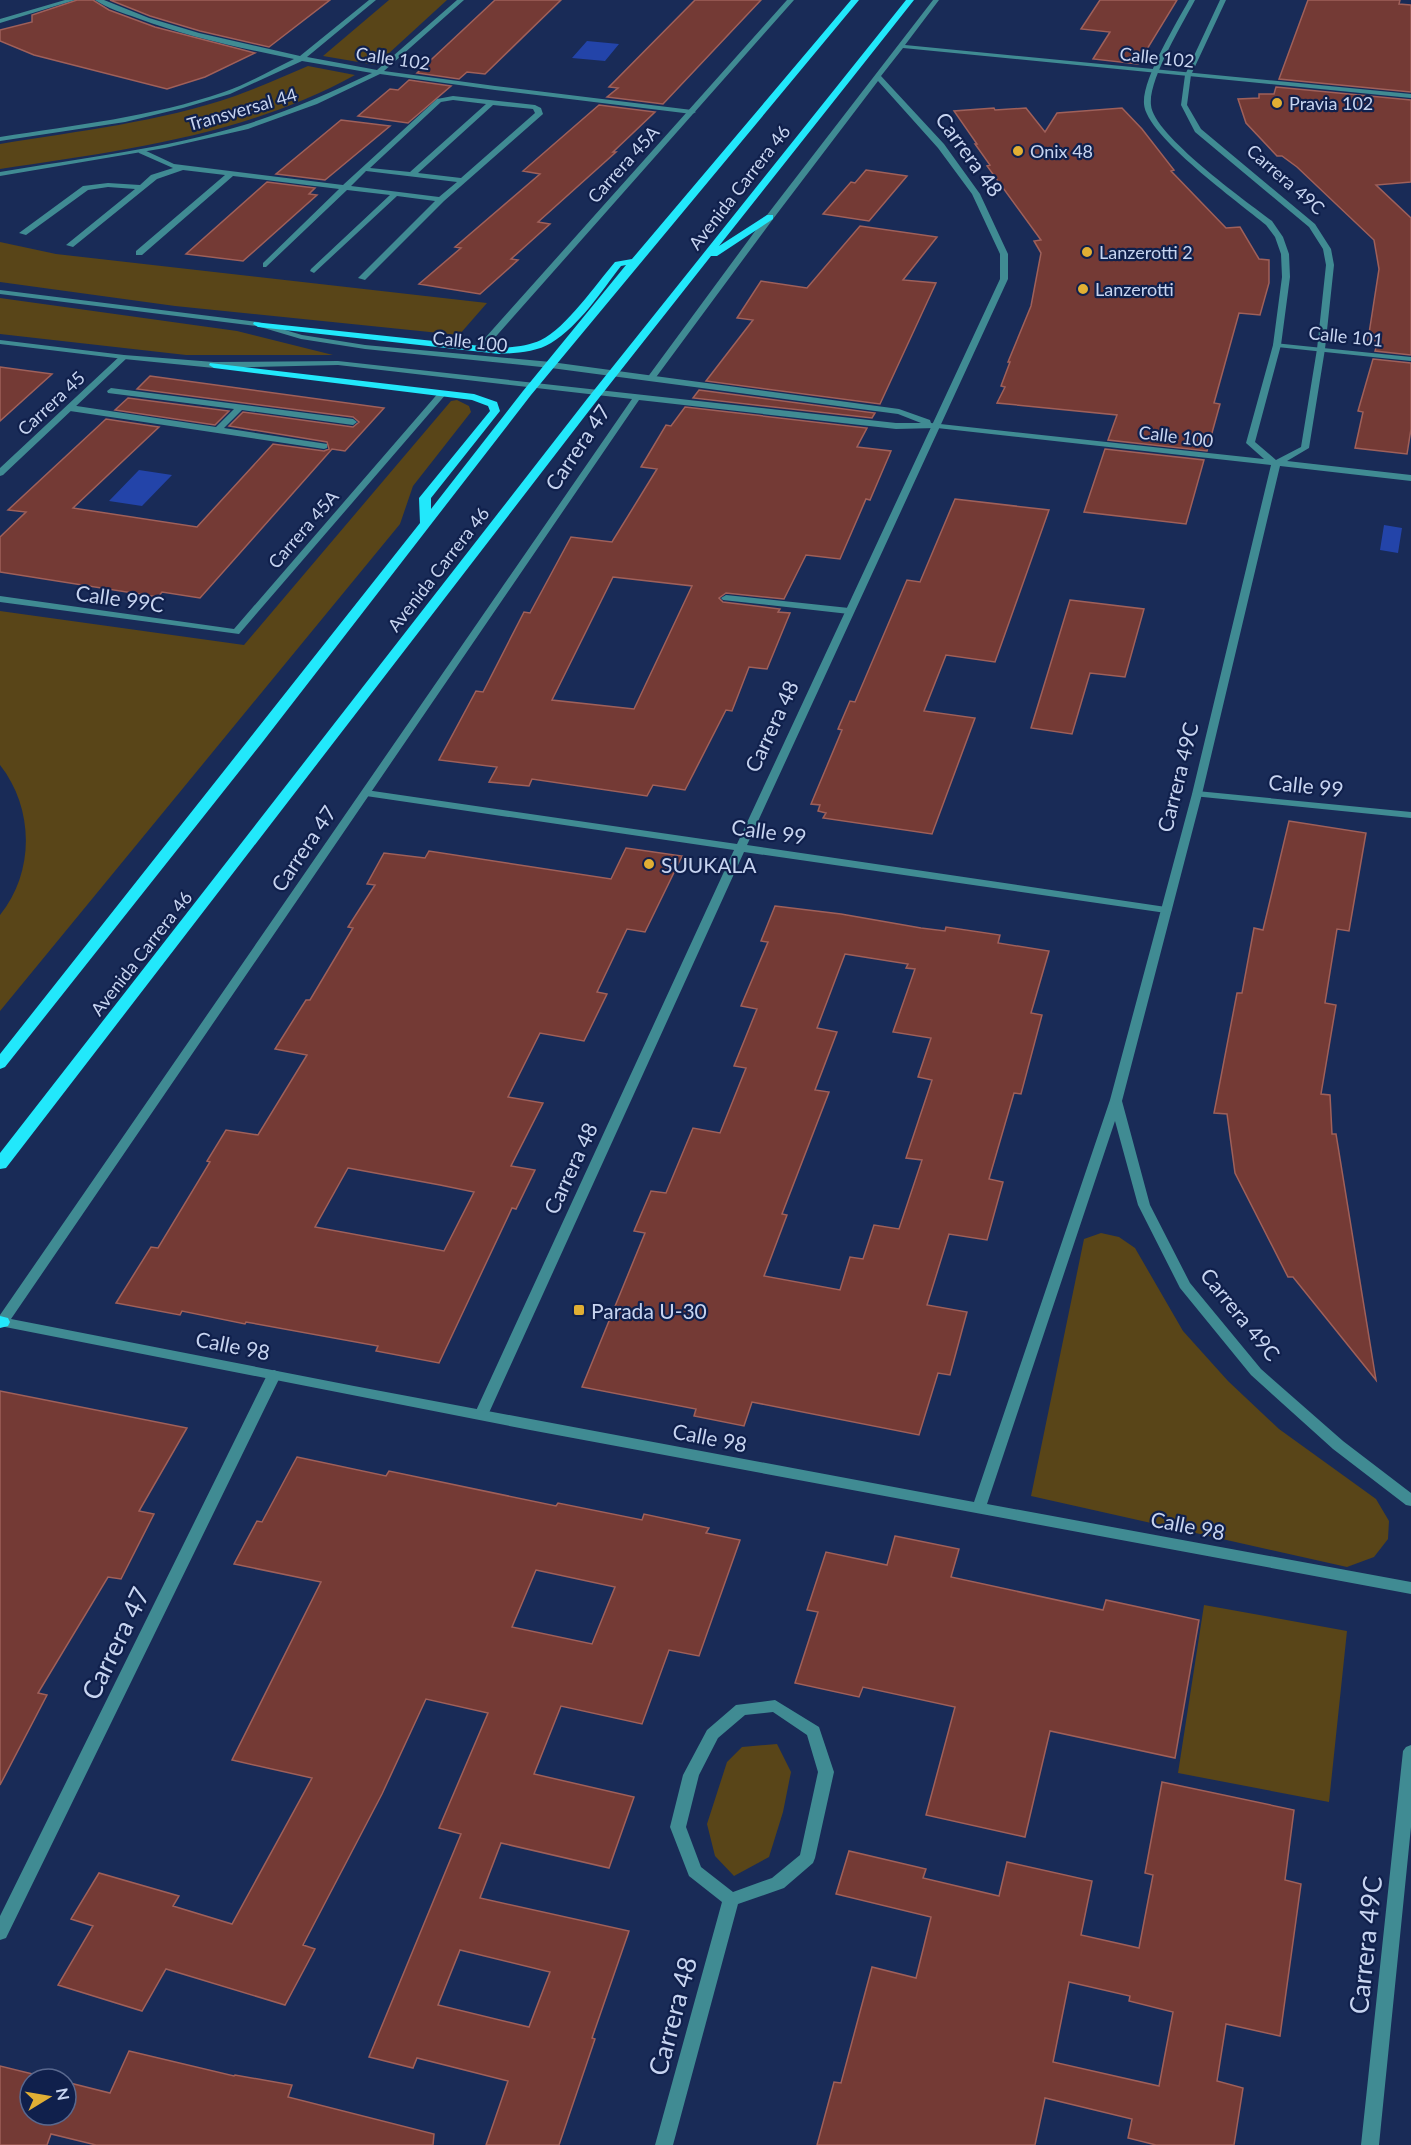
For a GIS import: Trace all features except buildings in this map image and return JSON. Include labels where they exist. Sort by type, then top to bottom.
[{"type":"main road","name":"Avenida Carrera 46","points":[[0,1064],[256,741],[534,384],[855,0]]},
{"type":"main road","name":"Avenida Carrera 46","points":[[0,1164],[597,392],[910,0]]},
{"type":"main road","points":[[702,262],[770,217]]},
{"type":"main road","points":[[258,324],[480,349],[519,350],[546,342],[576,316],[618,264],[635,261]]},
{"type":"main road","points":[[214,365],[443,393],[487,400],[493,404],[495,411],[425,498],[425,522]]},
{"type":"street","points":[[0,21],[72,0]]},
{"type":"street","name":"Calle 102","points":[[98,0],[138,18],[236,45],[377,73],[692,112]]},
{"type":"street","name":"Transversal 44","points":[[0,139],[125,120],[228,93],[303,58],[374,0]]},
{"type":"street","name":"Transversal 44","points":[[0,174],[142,151],[245,127],[315,103],[377,73],[461,0]]},
{"type":"street","name":"Carrera 45A","points":[[480,349],[791,0]]},
{"type":"street","points":[[651,378],[935,0]]},
{"type":"street","points":[[1192,0],[1156,72],[1147,106],[1154,121],[1173,144],[1269,223],[1285,254],[1286,277],[1277,345],[1250,443],[1276,464]]},
{"type":"street","name":"Carrera 49C","points":[[979,1507],[1116,1100],[1197,794],[1276,464],[1305,448],[1321,349],[1330,265],[1327,249],[1316,231],[1298,212],[1198,130],[1184,105],[1188,75],[1223,0]]},
{"type":"street","name":"Calle 102","points":[[900,46],[1411,96]]},
{"type":"street","name":"Carrera 48","points":[[481,1415],[849,611],[1004,279],[1004,254],[976,194],[941,146],[878,77]]},
{"type":"street","points":[[266,266],[344,188],[440,100],[453,98],[539,109],[539,114],[441,199],[362,278]]},
{"type":"street","points":[[412,174],[492,102]]},
{"type":"street","points":[[142,151],[172,166],[441,199]]},
{"type":"street","points":[[170,155],[172,166]]},
{"type":"street","points":[[70,245],[154,177],[183,167]]},
{"type":"street","points":[[364,169],[463,180]]},
{"type":"street","points":[[139,253],[230,174]]},
{"type":"street","points":[[23,233],[86,188],[108,185],[142,187]]},
{"type":"street","points":[[314,272],[394,194]]},
{"type":"street","name":"Calle 100","points":[[0,292],[258,324],[301,337],[365,347],[551,365],[899,412],[937,425]]},
{"type":"street","name":"Calle 100","points":[[0,342],[214,365],[338,363],[896,426],[937,425],[1411,478]]},
{"type":"street","name":"Calle 101","points":[[1277,345],[1411,359]]},
{"type":"street","name":"Carrera 45","points":[[0,473],[124,357]]},
{"type":"street","points":[[111,391],[353,422]]},
{"type":"street","name":"Carrera 45A","points":[[236,632],[443,393]]},
{"type":"street","name":"Carrera 47","points":[[1,1322],[637,397]]},
{"type":"street","points":[[70,408],[324,446]]},
{"type":"street","points":[[218,430],[240,408]]},
{"type":"street","points":[[726,598],[849,611]]},
{"type":"street","name":"Calle 99C","points":[[0,599],[236,632]]},
{"type":"street","name":"Calle 99","points":[[366,793],[741,846],[1166,910]]},
{"type":"street","name":"Calle 99","points":[[1197,794],[1411,815]]},
{"type":"street","name":"Carrera 49C","points":[[1116,1100],[1144,1205],[1185,1285],[1256,1372],[1338,1445],[1411,1501]]},
{"type":"street","name":"Calle 98","points":[[1,1322],[833,1482],[1411,1588]]},
{"type":"street","name":"Carrera 47","points":[[0,1933],[274,1375]]},
{"type":"street","points":[[775,1706],[814,1731],[826,1772],[807,1858],[778,1883],[730,1900],[695,1871],[678,1827],[691,1775],[711,1734],[741,1709],[775,1706]]},
{"type":"street","name":"Carrera 49C","points":[[1370,2145],[1411,1750]]},
{"type":"street","name":"Carrera 48","points":[[664,2145],[730,1900]]},
{"type":"shaded area","points":[[389,0],[447,0],[376,65],[323,56]]},
{"type":"shaded area","points":[[308,66],[355,75],[314,96],[271,112],[182,138],[0,169],[0,144],[178,113],[235,96]]},
{"type":"shaded area","points":[[0,242],[56,254],[487,303],[459,335],[175,306],[0,282]]},
{"type":"shaded area","points":[[0,298],[237,331],[333,355],[186,355],[0,334]]},
{"type":"shaded area","points":[[457,400],[469,406],[471,412],[413,486],[400,524],[0,1011],[0,915],[20,879],[26,840],[19,801],[0,765],[0,611],[244,645],[451,401]]},
{"type":"shaded area","points":[[1101,1233],[1119,1237],[1135,1248],[1183,1331],[1228,1381],[1279,1429],[1376,1499],[1389,1521],[1388,1539],[1374,1557],[1347,1567],[1031,1496],[1084,1239]]},
{"type":"shaded area","points":[[1204,1605],[1347,1631],[1329,1802],[1178,1773]]},
{"type":"shaded area","points":[[777,1744],[791,1772],[783,1812],[769,1857],[734,1876],[715,1856],[707,1824],[727,1762],[742,1747]]},
{"type":"water","points":[[587,41],[619,44],[605,61],[572,58]]},
{"type":"water","points":[[139,470],[172,475],[142,506],[109,501]]},
{"type":"water","points":[[1384,525],[1402,528],[1398,553],[1380,550]]},
{"type":"place","name":"Pravia 102","points":[[1277,103]]},
{"type":"place","name":"Onix 48","points":[[1018,151]]},
{"type":"place","name":"Lanzerotti 2","points":[[1087,252]]},
{"type":"place","name":"Lanzerotti","points":[[1083,289]]},
{"type":"place","name":"SUUKALA","points":[[649,864]]},
{"type":"place","name":"Parada U-30","points":[[579,1310]]}]
